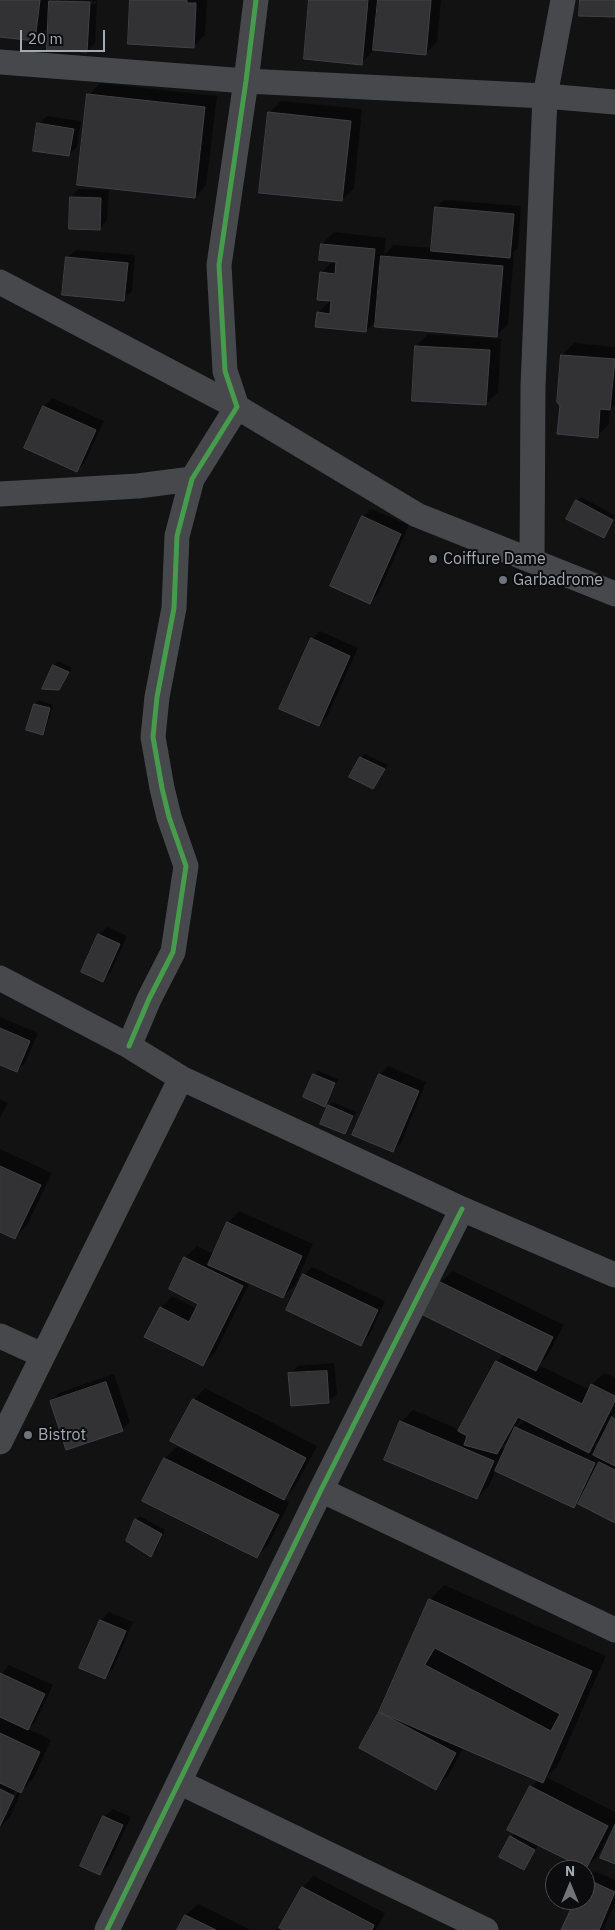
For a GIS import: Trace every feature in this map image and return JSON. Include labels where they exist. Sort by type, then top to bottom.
[{"type":"street","points":[[237,407],[225,371],[219,265],[256,0]]},
{"type":"street","points":[[532,560],[533,386],[545,96],[563,0]]},
{"type":"street","points":[[0,62],[246,81],[545,96],[615,102]]},
{"type":"street","points":[[0,282],[237,407],[417,515],[615,594]]},
{"type":"street","points":[[129,1046],[149,999],[173,952],[186,866],[167,808],[154,737],[157,697],[174,608],[177,536],[192,479],[237,407]]},
{"type":"street","points":[[0,494],[138,486],[192,479]]},
{"type":"street","points":[[0,978],[129,1046],[181,1078],[462,1210],[615,1275]]},
{"type":"street","points":[[0,1442],[181,1078]]},
{"type":"street","points":[[107,1930],[320,1490],[462,1210]]},
{"type":"street","points":[[0,1336],[42,1355]]},
{"type":"street","points":[[320,1490],[615,1630]]},
{"type":"street","points":[[179,1782],[486,1930]]},
{"type":"building","points":[[0,0],[40,0],[35,41],[0,37]]},
{"type":"building","points":[[130,0],[187,0],[187,3],[196,3],[194,48],[128,44]]},
{"type":"building","points":[[309,0],[368,0],[362,65],[304,59]]},
{"type":"building","points":[[378,0],[431,0],[426,55],[373,50]]},
{"type":"building","points":[[580,0],[615,0],[615,17],[579,16]]},
{"type":"building","points":[[49,1],[90,2],[87,52],[47,50]]},
{"type":"building","points":[[87,94],[205,107],[195,198],[77,185]]},
{"type":"building","points":[[268,112],[351,121],[342,201],[259,193]]},
{"type":"building","points":[[37,123],[74,129],[69,156],[33,151]]},
{"type":"building","points":[[70,197],[101,198],[100,230],[69,229]]},
{"type":"building","points":[[435,207],[514,214],[510,258],[431,251]]},
{"type":"building","points":[[321,244],[375,249],[366,332],[315,327],[317,312],[330,314],[331,301],[317,300],[320,272],[335,274],[336,262],[319,260]]},
{"type":"building","points":[[381,256],[503,266],[497,337],[375,327]]},
{"type":"building","points":[[66,257],[128,263],[124,301],[62,295]]},
{"type":"building","points":[[415,346],[490,350],[486,405],[412,401]]},
{"type":"building","points":[[561,355],[615,359],[610,410],[600,409],[598,438],[557,434],[560,406],[557,402]]},
{"type":"building","points":[[43,406],[96,430],[77,472],[24,448]]},
{"type":"building","points":[[576,500],[613,520],[604,538],[566,519]]},
{"type":"building","points":[[362,516],[401,534],[370,604],[330,586]]},
{"type":"building","points":[[311,638],[350,656],[319,726],[279,709]]},
{"type":"building","points":[[53,665],[69,672],[59,690],[42,689]]},
{"type":"building","points":[[34,704],[50,708],[43,735],[26,730]]},
{"type":"building","points":[[360,757],[385,769],[373,789],[349,777]]},
{"type":"building","points":[[98,934],[120,944],[103,982],[81,972]]},
{"type":"building","points":[[0,1028],[30,1041],[17,1072],[0,1065]]},
{"type":"building","points":[[313,1074],[335,1083],[325,1107],[303,1097]]},
{"type":"building","points":[[379,1074],[419,1091],[393,1152],[352,1135]]},
{"type":"building","points":[[328,1105],[353,1116],[345,1134],[320,1124]]},
{"type":"building","points":[[0,1166],[41,1185],[15,1239],[0,1232]]},
{"type":"building","points":[[227,1222],[302,1256],[283,1298],[208,1265]]},
{"type":"building","points":[[184,1257],[243,1286],[203,1366],[144,1337],[160,1307],[189,1322],[198,1304],[169,1289]]},
{"type":"building","points":[[303,1274],[378,1310],[361,1346],[286,1310]]},
{"type":"building","points":[[440,1282],[553,1337],[536,1371],[423,1315]]},
{"type":"building","points":[[496,1361],[582,1404],[591,1384],[615,1396],[615,1401],[589,1453],[518,1417],[497,1454],[464,1445],[467,1436],[458,1431]]},
{"type":"building","points":[[327,1371],[329,1403],[291,1406],[288,1373]]},
{"type":"building","points":[[106,1382],[123,1431],[66,1450],[50,1401]]},
{"type":"building","points":[[193,1399],[306,1458],[284,1500],[170,1441]]},
{"type":"building","points":[[612,1417],[615,1419],[615,1466],[593,1455]]},
{"type":"building","points":[[400,1421],[494,1461],[477,1499],[384,1460]]},
{"type":"building","points":[[515,1427],[595,1463],[574,1508],[495,1471]]},
{"type":"building","points":[[164,1458],[279,1515],[257,1558],[142,1501]]},
{"type":"building","points":[[599,1462],[615,1470],[615,1523],[578,1504]]},
{"type":"building","points":[[135,1519],[162,1534],[151,1557],[126,1541]]},
{"type":"building","points":[[429,1599],[592,1671],[543,1783],[379,1712]],"holes":[[[435,1648],[560,1714],[551,1731],[425,1665]]]},
{"type":"building","points":[[100,1620],[126,1631],[105,1679],[79,1668]]},
{"type":"building","points":[[0,1673],[45,1694],[28,1730],[0,1717]]},
{"type":"building","points":[[379,1712],[456,1753],[436,1790],[359,1748]]},
{"type":"building","points":[[0,1733],[40,1752],[21,1793],[0,1783]]},
{"type":"building","points":[[530,1786],[608,1826],[591,1860],[568,1860],[507,1830]]},
{"type":"building","points":[[0,1789],[14,1796],[0,1826]]},
{"type":"building","points":[[103,1816],[123,1825],[100,1875],[80,1866]]},
{"type":"building","points":[[615,1825],[615,1864],[600,1858]]},
{"type":"building","points":[[510,1836],[535,1850],[524,1870],[499,1857]]},
{"type":"building","points":[[595,1883],[615,1892],[599,1930],[561,1930],[570,1910],[595,1910]]},
{"type":"building","points":[[302,1887],[374,1925],[372,1930],[284,1930],[279,1928]]},
{"type":"building","points":[[185,1915],[216,1930],[177,1930]]},
{"type":"cycle path","points":[[129,1046],[149,999],[173,952],[186,866],[169,817],[153,737],[157,697],[174,608],[177,536],[192,479],[237,407],[225,371],[219,265],[256,0]]},
{"type":"cycle path","points":[[107,1930],[321,1490],[462,1209]]},
{"type":"place","name":"Coiffure Dame","points":[[433,559]]},
{"type":"place","name":"Garbadrome","points":[[503,580]]},
{"type":"place","name":"Bistrot","points":[[28,1435]]}]
